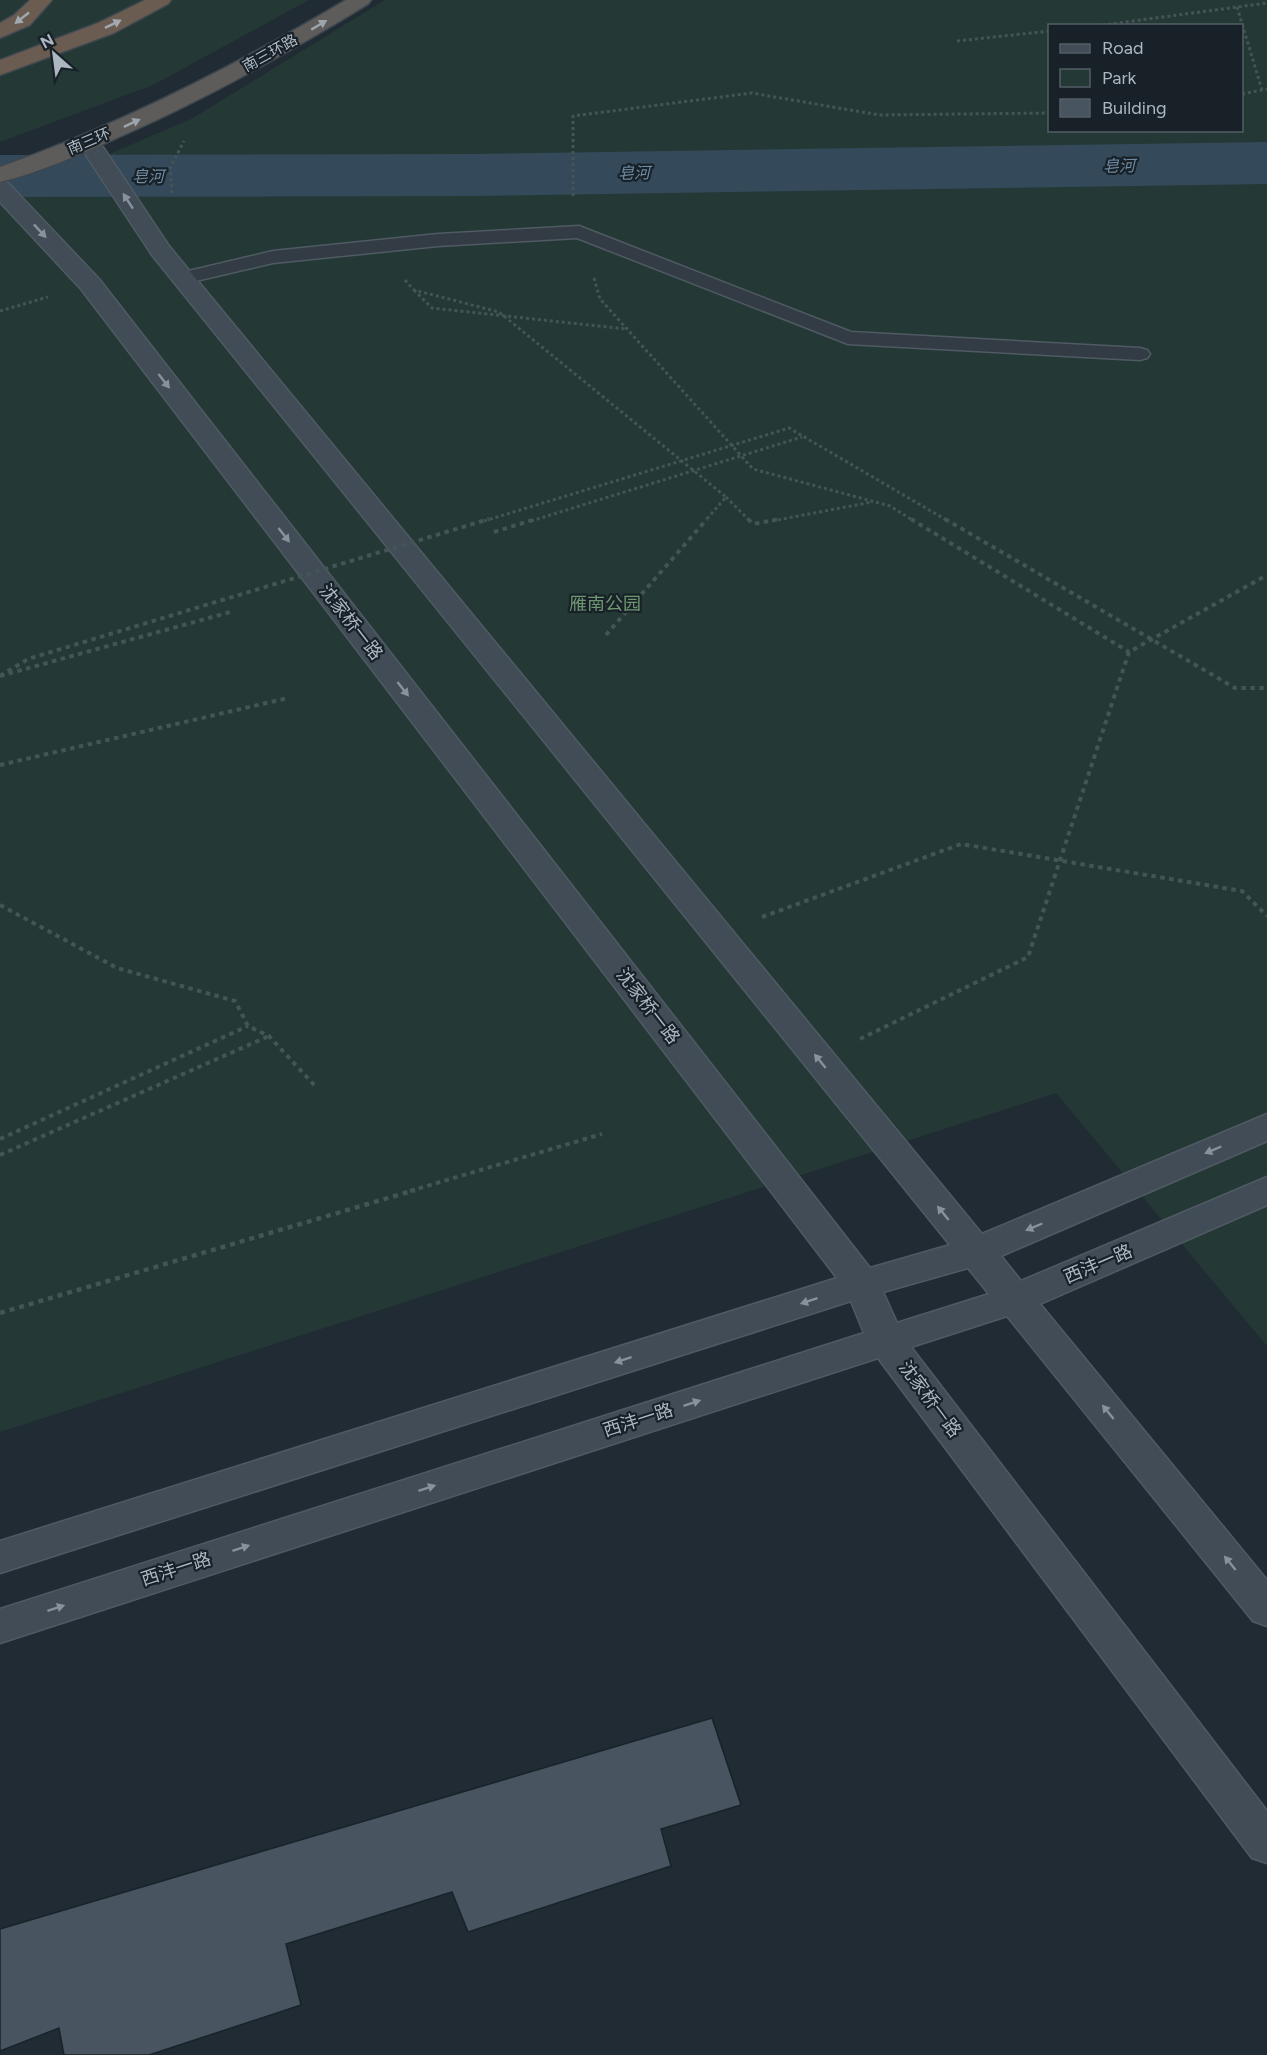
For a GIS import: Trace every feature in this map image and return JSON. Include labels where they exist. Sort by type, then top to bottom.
[{"type":"highway","points":[[0,32],[22,20],[42,0]]},
{"type":"highway","points":[[0,68],[106,28],[161,0]]},
{"type":"highway","name":"南三环路","points":[[176,103],[273,53],[361,0]]},
{"type":"highway","name":"南三环","points":[[0,175],[89,143],[176,103]]},
{"type":"main road","points":[[89,143],[160,250],[1267,1609]]},
{"type":"main road","name":"沈家桥一路","points":[[0,188],[90,284],[862,1284],[886,1341],[1267,1844]]},
{"type":"main road","points":[[0,1557],[862,1284],[975,1252],[1267,1127]]},
{"type":"main road","name":"西沣一路","points":[[0,1626],[1016,1299],[1267,1190]]},
{"type":"lane","points":[[183,278],[273,257],[576,222],[848,338],[1140,354]]},
{"type":"path","points":[[1111,24],[1267,3]]},
{"type":"path","points":[[1237,7],[1242,24]]},
{"type":"path","points":[[1243,27],[1262,90]]},
{"type":"path","points":[[957,41],[1048,31]]},
{"type":"path","points":[[1243,94],[1267,89]]},
{"type":"path","points":[[1048,113],[879,115],[752,93],[573,116],[576,222],[600,299],[753,469],[890,506],[1129,652]]},
{"type":"path","points":[[170,168],[173,204]]},
{"type":"path","points":[[374,247],[432,308],[628,329]]},
{"type":"path","points":[[414,290],[499,312],[726,497],[753,524],[875,502]]},
{"type":"path","points":[[0,676],[28,659],[789,428],[1235,688],[1267,688]]},
{"type":"path","points":[[494,532],[803,436]]},
{"type":"path","points":[[606,635],[726,497]]},
{"type":"path","points":[[819,1059],[1028,957],[1129,652],[1267,575]]},
{"type":"path","points":[[0,676],[234,611]]},
{"type":"path","points":[[0,765],[288,698]]},
{"type":"path","points":[[716,934],[961,844],[1242,891],[1267,916]]},
{"type":"path","points":[[0,905],[117,968],[235,1001],[248,1026],[269,1036],[315,1086]]},
{"type":"path","points":[[0,1139],[248,1026]]},
{"type":"path","points":[[0,1155],[269,1036]]},
{"type":"path","points":[[0,1313],[602,1134]]},
{"type":"green space","points":[[0,0],[309,0],[153,85],[0,142]]},
{"type":"green space","name":"雁南公园","points":[[385,0],[1267,0],[1267,1346],[1056,1093],[0,1432],[0,201],[193,118]]},
{"type":"building","points":[[712,1718],[741,1805],[661,1829],[671,1866],[468,1932],[452,1892],[286,1944],[301,2005],[149,2055],[64,2055],[59,2028],[0,2051],[0,1929]]},
{"type":"waterway","name":"皂河","points":[[0,176],[471,175],[1267,163]]}]
